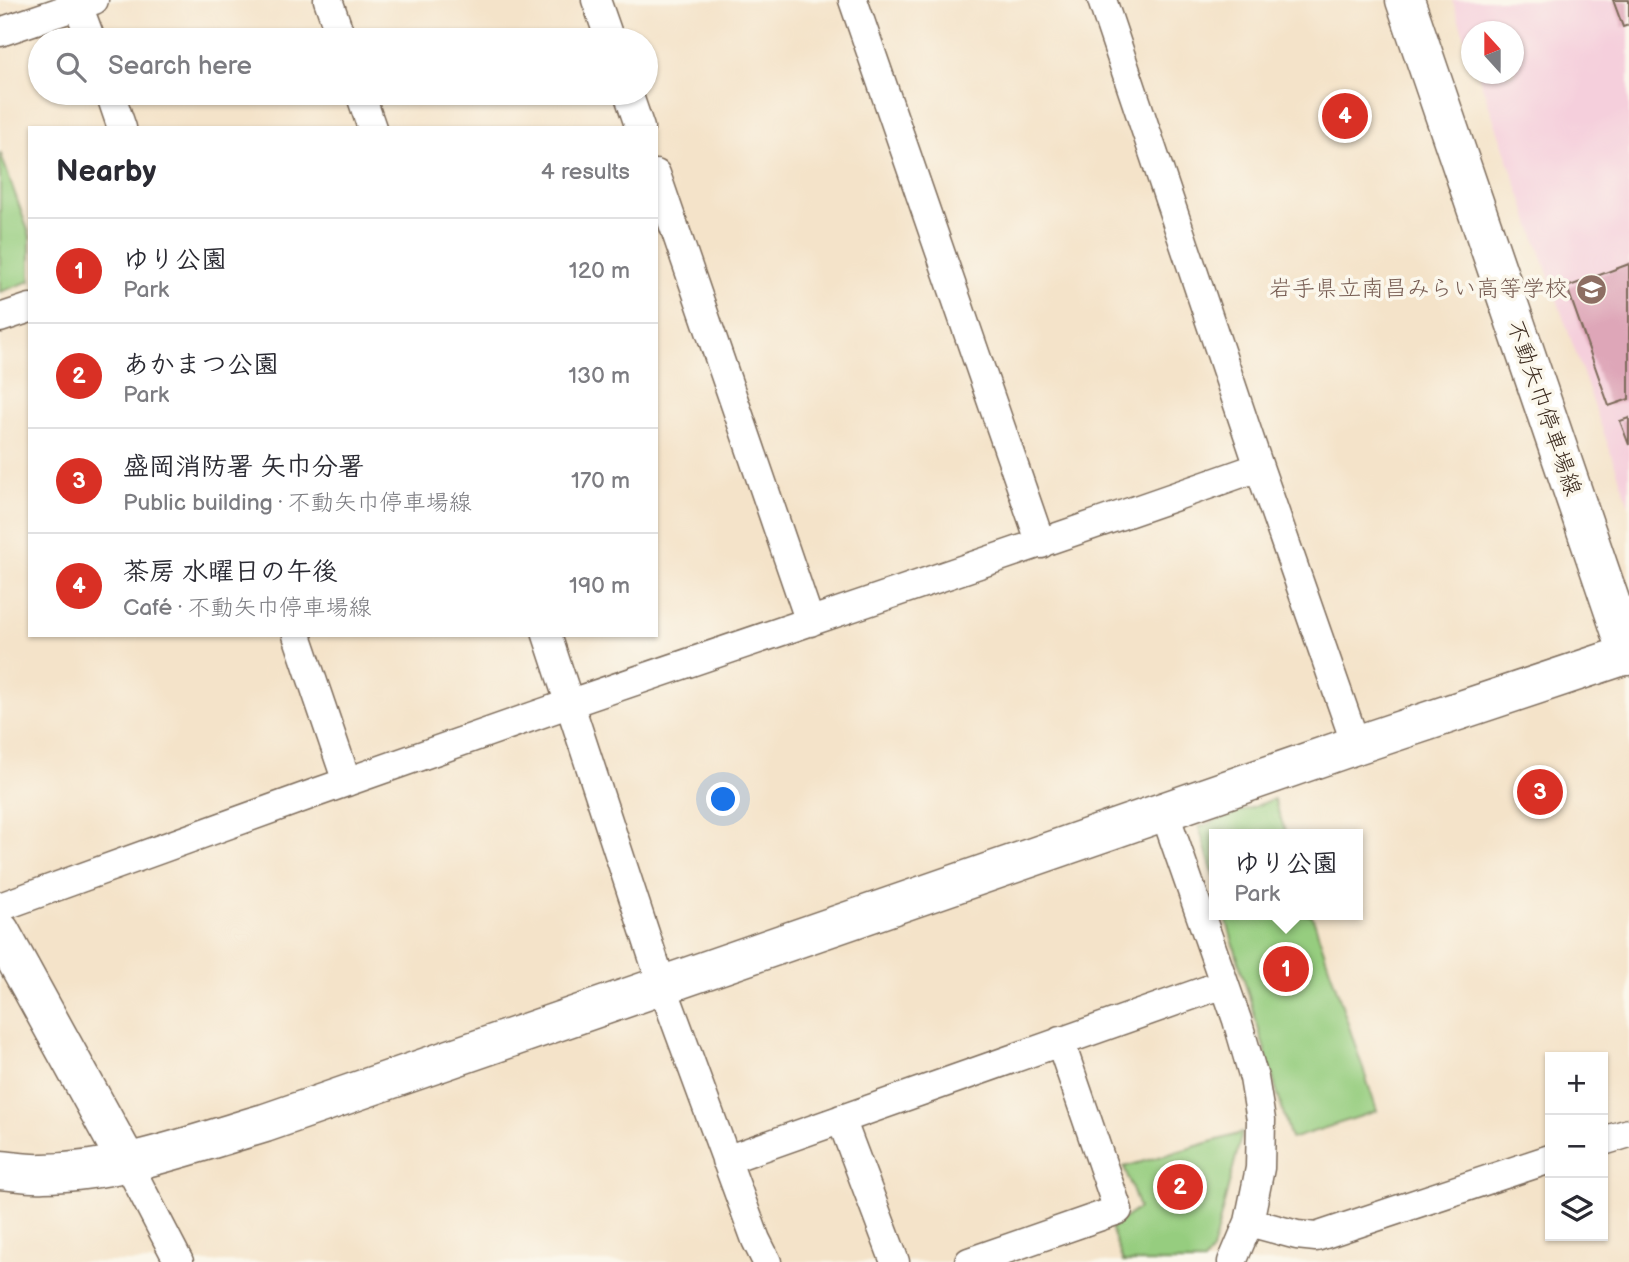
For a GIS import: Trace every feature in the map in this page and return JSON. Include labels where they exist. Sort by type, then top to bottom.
[{"type":"street","points":[[328,0],[338,28]]},
{"type":"street","points":[[596,0],[606,28]]},
{"type":"street","points":[[853,0],[1041,544]]},
{"type":"street","points":[[1102,0],[1259,467],[1356,745]]},
{"type":"street","name":"不動矢巾停車場線","points":[[1405,0],[1629,655]]},
{"type":"street","points":[[0,32],[86,3],[89,28]]},
{"type":"street","points":[[114,105],[121,126]]},
{"type":"street","points":[[364,105],[371,126]]},
{"type":"street","points":[[632,105],[639,126]]},
{"type":"street","points":[[658,180],[810,622]]},
{"type":"street","points":[[0,318],[28,309]]},
{"type":"street","points":[[0,907],[346,782],[1259,467]]},
{"type":"street","points":[[298,637],[346,782]]},
{"type":"street","points":[[548,637],[662,985],[756,1240],[767,1262]]},
{"type":"street","points":[[0,1170],[43,1174],[127,1163],[265,1123],[1356,745],[1629,655]]},
{"type":"street","points":[[1164,811],[1254,1078],[1261,1120],[1260,1168],[1249,1222],[1232,1262]]},
{"type":"street","points":[[0,931],[179,1262]]},
{"type":"street","points":[[726,1160],[1224,984]]},
{"type":"street","points":[[969,1262],[1118,1210],[1060,1041]]},
{"type":"street","points":[[841,1119],[895,1262]]},
{"type":"street","points":[[1608,1139],[1629,1133]]},
{"type":"street","points":[[1249,1222],[1297,1235],[1316,1237],[1545,1161]]},
{"type":"shaded area","name":"岩手県立南昌みらい高等学校","points":[[1452,0],[1629,0],[1629,505],[1482,84],[1524,84],[1524,21],[1461,21],[1461,26]]},
{"type":"green space","points":[[0,152],[28,230],[28,282],[0,292]]},
{"type":"green space","points":[[1274,799],[1284,829],[1209,829],[1209,860],[1199,827]]},
{"type":"green space","points":[[1226,920],[1314,920],[1377,1111],[1291,1139]]},
{"type":"green space","points":[[1242,1133],[1212,1251],[1204,1262],[1123,1262],[1111,1228],[1139,1208],[1124,1167]]},
{"type":"building","points":[[1613,0],[1629,0],[1629,25],[1623,27]]},
{"type":"building","points":[[1629,264],[1629,399],[1609,406],[1567,287]]},
{"type":"building","points":[[1629,418],[1629,445],[1620,421]]},
{"type":"place","name":"茶房 水曜日の午後","points":[[1345,116]]},
{"type":"place","name":"岩手県立南昌みらい高等学校","points":[[1591,289]]},
{"type":"place","name":"盛岡消防署 矢巾分署","points":[[1540,792]]},
{"type":"place","name":"ゆり公園","points":[[1286,969]]},
{"type":"place","name":"あかまつ公園","points":[[1180,1187]]}]
